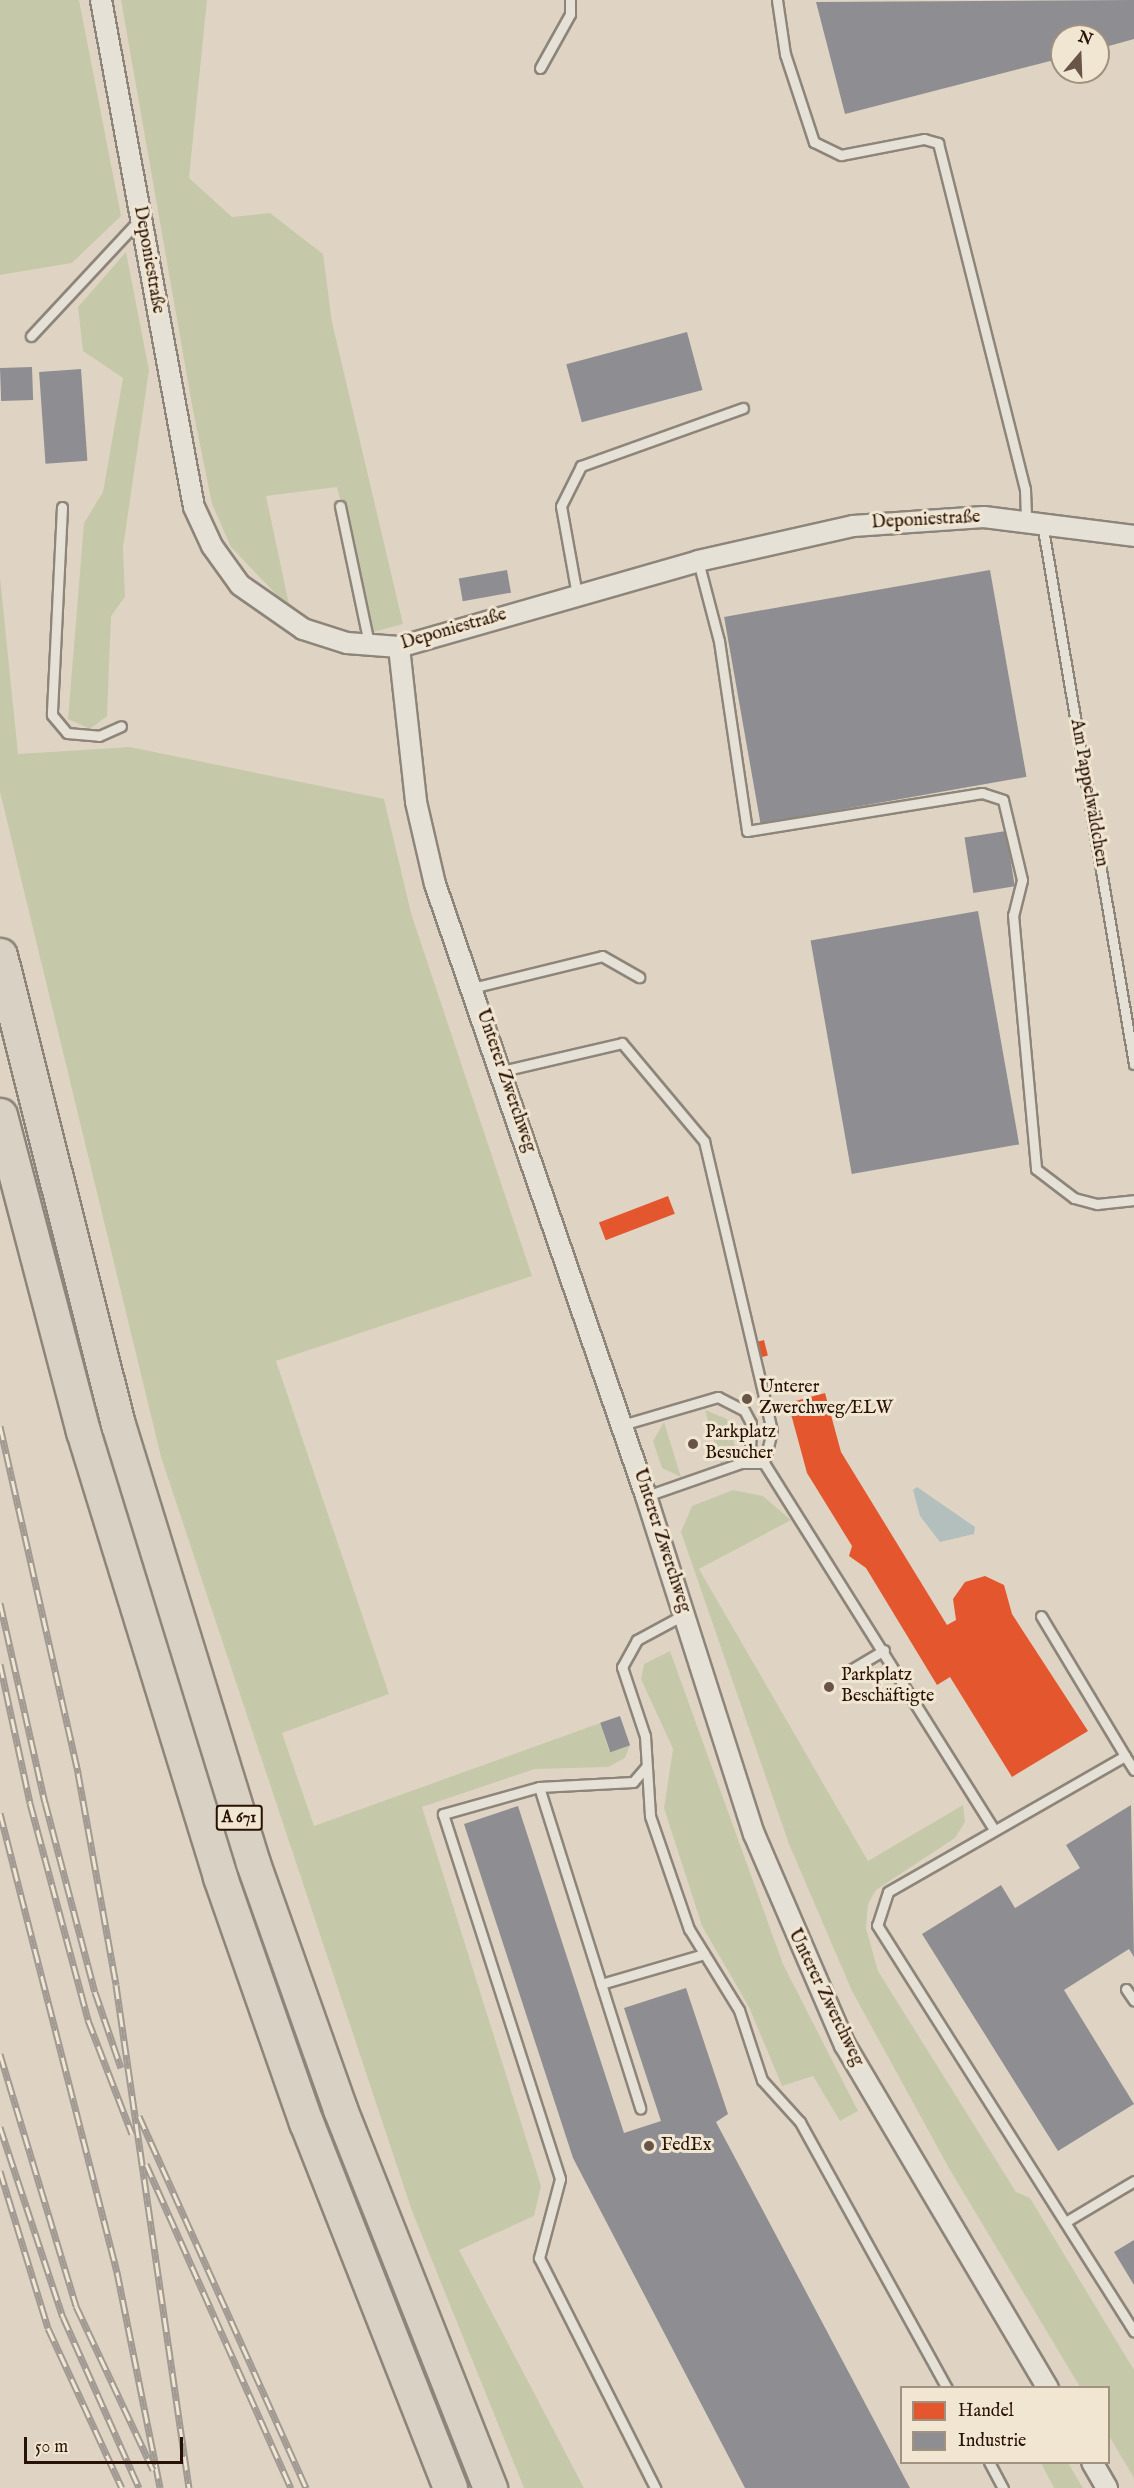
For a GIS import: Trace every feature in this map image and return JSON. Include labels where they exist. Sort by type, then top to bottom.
[{"type":"highway","name":"A 671","points":[[0,956],[118,1424],[253,1863],[344,2120],[490,2488]]},
{"type":"highway","name":"A 671","points":[[0,1115],[83,1431],[220,1877],[306,2122],[450,2488]]},
{"type":"street","name":"Deponiestraße","points":[[101,0],[192,495],[212,546],[240,585],[280,617],[325,638],[370,647],[399,647],[698,561],[853,526],[942,518],[1034,520],[1134,536]]},
{"type":"street","name":"Unterer Zwerchweg","points":[[399,647],[416,802],[435,884],[502,1071],[646,1496],[754,1834],[796,1940],[845,2045],[1047,2386]]},
{"type":"street","points":[[1093,2464],[1107,2488]]},
{"type":"lane","points":[[540,68],[570,14],[570,0]]},
{"type":"lane","name":"Am Pappelwäldchen","points":[[777,0],[785,54],[814,141],[841,155],[924,139],[938,143],[1034,520],[1134,1064]]},
{"type":"lane","points":[[31,336],[140,219]]},
{"type":"lane","points":[[577,595],[561,506],[581,466],[743,408]]},
{"type":"lane","points":[[340,506],[370,647]]},
{"type":"lane","points":[[62,507],[52,715],[67,733],[99,736],[121,726]]},
{"type":"lane","points":[[698,561],[719,641],[747,831],[982,793],[1003,800],[1022,880],[1013,915],[1036,1169],[1074,1198],[1096,1203],[1134,1200]]},
{"type":"lane","points":[[472,987],[602,956],[639,977]]},
{"type":"lane","points":[[502,1071],[622,1043],[704,1141],[772,1431],[764,1463],[884,1650],[994,1829]]},
{"type":"lane","points":[[622,1425],[704,1400],[732,1401],[748,1416],[753,1437],[741,1462]]},
{"type":"lane","points":[[646,1496],[741,1462],[764,1463]]},
{"type":"lane","points":[[685,1614],[637,1640],[622,1667],[645,1736],[650,1816],[689,1929],[739,2010],[762,2080],[800,2122],[946,2386]]},
{"type":"lane","points":[[1041,1616],[1134,1770]]},
{"type":"lane","points":[[847,1672],[884,1650]]},
{"type":"lane","points":[[1125,1756],[994,1829],[888,1892],[878,1924],[1067,2221],[1134,2331]]},
{"type":"lane","points":[[646,1767],[633,1782],[539,1787],[443,1814],[560,2179],[539,2258],[655,2488]]},
{"type":"lane","points":[[539,1787],[640,2108]]},
{"type":"lane","points":[[601,1984],[704,1954]]},
{"type":"lane","points":[[1126,1989],[1134,2001]]},
{"type":"lane","points":[[1067,2221],[1134,2181]]},
{"type":"lane","points":[[990,2464],[1003,2488]]},
{"type":"green space","points":[[0,0],[79,0],[121,216],[72,263],[0,275]]},
{"type":"green space","points":[[121,0],[207,0],[189,178],[232,217],[270,213],[323,254],[332,322],[403,624],[373,632],[337,487],[266,496],[290,609],[231,547],[212,504],[192,405]]},
{"type":"green space","points":[[126,252],[149,370],[123,548],[125,597],[111,616],[107,716],[90,729],[68,719],[84,523],[103,492],[123,378],[83,351],[78,307]]},
{"type":"green space","points":[[0,577],[18,754],[130,747],[384,799],[411,913],[532,1276],[276,1361],[389,1694],[282,1733],[314,1826],[600,1723],[609,1751],[630,1745],[625,1758],[608,1767],[535,1769],[422,1807],[541,2186],[534,2216],[459,2250],[584,2488],[524,2488],[412,2211],[161,1457],[0,792]]},
{"type":"green space","points":[[705,1410],[727,1419],[735,1446],[721,1465]]},
{"type":"green space","points":[[664,1422],[681,1477],[662,1468],[653,1441]]},
{"type":"green space","points":[[733,1490],[763,1496],[791,1520],[699,1569],[868,1861],[963,1805],[965,1822],[955,1838],[876,1890],[868,1904],[866,1928],[878,1971],[1016,2192],[1030,2198],[1134,2370],[1134,2478],[1110,2438],[1110,2386],[1079,2386],[950,2170],[852,1991],[789,1844],[681,1532],[692,1506]]},
{"type":"green space","points":[[670,1651],[783,1964],[858,2111],[840,2121],[813,2076],[782,2086],[749,2007],[702,1926],[664,1808],[673,1749],[641,1679],[644,1664]]},
{"type":"green space","points":[[1042,2464],[1069,2464],[1083,2488],[1054,2488]]},
{"type":"shaded area","points":[[917,1487],[975,1527],[974,1534],[940,1542],[920,1516],[913,1490]]},
{"type":"building: Handel","points":[[668,1196],[675,1214],[606,1240],[599,1223]]},
{"type":"building: Handel","points":[[764,1340],[768,1356],[760,1357],[756,1342]]},
{"type":"building: Handel","points":[[825,1393],[841,1452],[947,1625],[956,1620],[953,1599],[965,1582],[985,1576],[1004,1585],[1012,1614],[1088,1731],[1012,1777],[950,1677],[937,1685],[866,1568],[849,1556],[852,1546],[807,1473],[788,1403]]},
{"type":"building: Industrie","points":[[1134,0],[1134,39],[1110,46],[1110,24],[1050,24],[1050,61],[845,114],[816,2]]},
{"type":"building: Industrie","points":[[687,332],[703,390],[582,422],[566,364]]},
{"type":"building: Industrie","points":[[32,367],[33,400],[1,401],[0,368]]},
{"type":"building: Industrie","points":[[81,369],[87,461],[46,464],[39,372]]},
{"type":"building: Industrie","points":[[507,570],[511,593],[463,601],[459,579]]},
{"type":"building: Industrie","points":[[990,570],[1026,777],[761,824],[724,617]]},
{"type":"building: Industrie","points":[[1006,831],[1015,886],[973,893],[965,838]]},
{"type":"building: Industrie","points":[[978,911],[1019,1144],[852,1174],[811,941]]},
{"type":"building: Industrie","points":[[620,1716],[630,1745],[610,1752],[600,1723]]},
{"type":"building: Industrie","points":[[1131,1805],[1134,1957],[1129,1949],[1064,1990],[1134,2104],[1058,2151],[922,1934],[1001,1885],[1015,1908],[1080,1868],[1066,1845]]},
{"type":"building: Industrie","name":"FedEx","points":[[518,1806],[624,2133],[661,2121],[624,2008],[686,1988],[728,2114],[716,2122],[910,2488],[745,2488],[573,2158],[464,1824]]},
{"type":"building: Industrie","points":[[1134,2240],[1134,2285],[1114,2252]]},
{"type":"railway","points":[[0,1426],[78,1773],[116,1985],[189,2488]]},
{"type":"railway","points":[[0,1603],[45,1802],[95,1992],[121,2068]]},
{"type":"railway","points":[[0,1664],[30,1803],[88,2020],[132,2134]]},
{"type":"railway","points":[[0,1813],[117,2272],[160,2488]]},
{"type":"railway","points":[[0,2054],[76,2306],[153,2470]]},
{"type":"railway","points":[[139,2116],[306,2488]]},
{"type":"railway","points":[[0,2127],[63,2317],[139,2488]]},
{"type":"railway","points":[[146,2164],[291,2488]]},
{"type":"railway","points":[[0,2171],[48,2328],[122,2488]]},
{"type":"place","name":"Unterer Zwerchweg/ELW","points":[[747,1399]]},
{"type":"place","name":"Parkplatz Besucher","points":[[693,1444]]},
{"type":"place","name":"Parkplatz Beschäftigte","points":[[829,1687]]},
{"type":"place","name":"FedEx","points":[[649,2146]]}]
